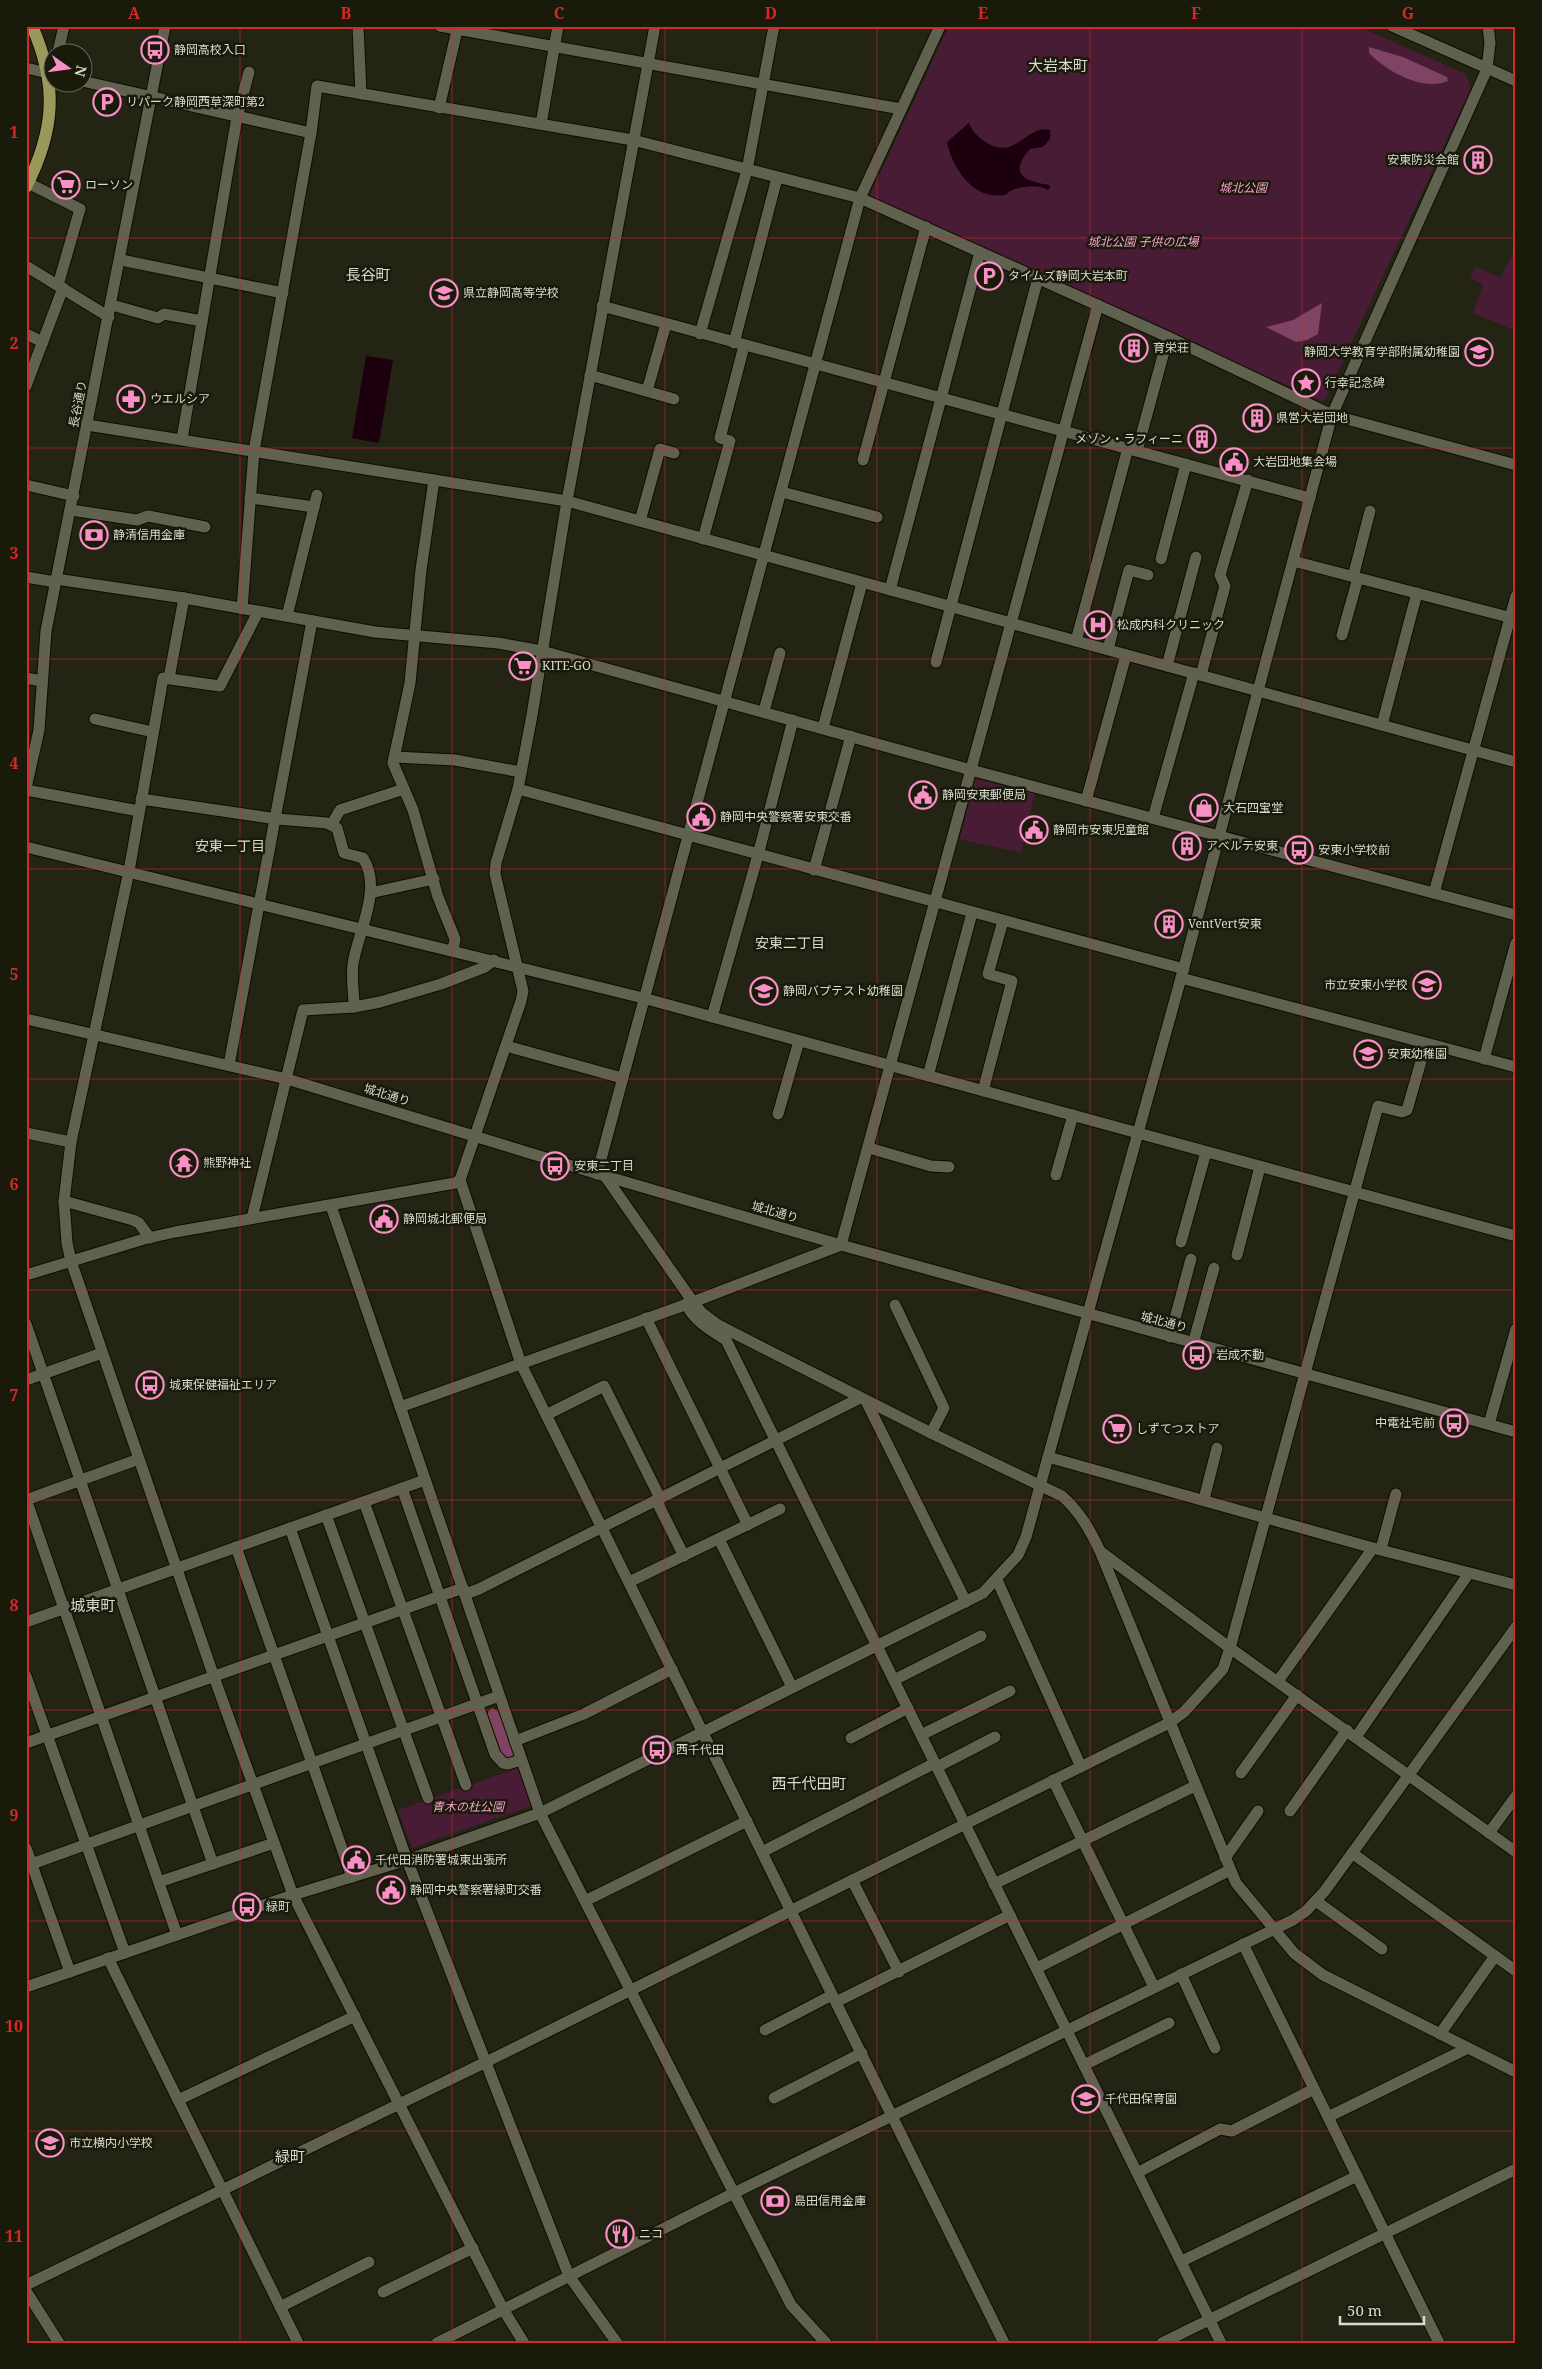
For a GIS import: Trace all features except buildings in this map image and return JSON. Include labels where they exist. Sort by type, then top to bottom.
[{"type":"main road","points":[[32,26],[42,49]]},
{"type":"main road","points":[[27,185],[41,155],[50,121],[51,92]]},
{"type":"street","points":[[60,42],[64,26]]},
{"type":"street","name":"長谷通り","points":[[26,786],[39,730],[44,650],[56,581],[111,311],[149,97],[165,26]]},
{"type":"street","points":[[358,26],[361,94]]},
{"type":"street","points":[[440,26],[458,27],[554,48],[901,109]]},
{"type":"street","points":[[540,124],[558,26]]},
{"type":"street","points":[[655,26],[602,306],[518,789],[496,863],[495,874],[518,966],[522,996],[460,1180],[521,1364],[1004,2343]]},
{"type":"street","points":[[700,334],[747,170],[774,26]]},
{"type":"street","points":[[940,26],[860,198],[782,492],[643,998],[622,1078],[601,1175],[689,1303],[718,1325],[931,1433],[1062,1496],[1076,1508],[1092,1532],[1236,1883],[1294,1954],[1323,1975],[1468,2048],[1514,2068]]},
{"type":"street","points":[[1392,26],[1516,81]]},
{"type":"street","points":[[26,1987],[293,1895],[407,1860],[540,1813],[983,1593],[997,1580],[1018,1554],[1026,1537],[1183,973],[1332,415],[1487,69],[1490,43],[1488,26]]},
{"type":"street","points":[[439,108],[458,27]]},
{"type":"street","points":[[26,68],[42,70]]},
{"type":"street","points":[[182,439],[237,117],[249,72]]},
{"type":"street","points":[[92,84],[311,133]]},
{"type":"street","points":[[242,608],[254,451],[311,133],[317,86],[633,140],[860,198],[1168,337],[1332,415],[1516,465]]},
{"type":"street","points":[[703,539],[730,440],[720,438],[776,178]]},
{"type":"street","points":[[26,386],[61,287],[80,209],[27,185]]},
{"type":"street","points":[[863,460],[926,228]]},
{"type":"street","points":[[890,590],[980,252]]},
{"type":"street","points":[[120,260],[283,293]]},
{"type":"street","points":[[26,266],[61,287],[111,311],[158,318],[164,314],[202,321]]},
{"type":"street","points":[[936,662],[1038,278]]},
{"type":"street","points":[[400,1407],[841,1246],[1098,305]]},
{"type":"street","points":[[602,306],[816,366],[1063,430],[1310,498]]},
{"type":"street","points":[[647,391],[666,324]]},
{"type":"street","points":[[26,334],[43,342]]},
{"type":"street","points":[[1076,641],[1168,337]]},
{"type":"street","points":[[590,375],[674,399]]},
{"type":"street","points":[[87,425],[567,501],[1516,762]]},
{"type":"street","points":[[640,522],[660,449],[674,453]]},
{"type":"street","points":[[1161,559],[1186,464]]},
{"type":"street","points":[[434,480],[421,570],[410,683],[393,763],[414,810],[434,879],[455,939],[453,950]]},
{"type":"street","points":[[1153,818],[1225,586],[1220,575],[1248,480]]},
{"type":"street","points":[[26,485],[74,496]]},
{"type":"street","points":[[782,492],[878,517]]},
{"type":"street","points":[[287,616],[317,495]]},
{"type":"street","points":[[250,498],[314,508]]},
{"type":"street","points":[[70,510],[137,520],[148,516],[204,527]]},
{"type":"street","points":[[1342,635],[1370,511]]},
{"type":"street","points":[[1167,666],[1196,557]]},
{"type":"street","points":[[1293,561],[1513,618]]},
{"type":"street","points":[[1108,650],[1129,570],[1148,575]]},
{"type":"street","points":[[26,577],[184,598],[414,637],[498,643],[542,651],[764,711],[971,770],[1516,915]]},
{"type":"street","points":[[823,728],[862,583]]},
{"type":"street","points":[[1382,725],[1417,593]]},
{"type":"street","points":[[1434,893],[1473,751],[1513,618],[1516,596]]},
{"type":"street","points":[[169,678],[184,598]]},
{"type":"street","points":[[258,612],[220,686],[163,678],[129,871],[71,1142],[64,1201],[66,1234],[71,1261],[138,1459],[293,1895],[504,2309],[524,2343]]},
{"type":"street","points":[[230,1065],[277,819],[312,621]]},
{"type":"street","points":[[764,711],[780,653]]},
{"type":"street","points":[[1086,800],[1126,654]]},
{"type":"street","points":[[26,678],[42,681]]},
{"type":"street","points":[[95,719],[153,732]]},
{"type":"street","points":[[712,1017],[793,720]]},
{"type":"street","points":[[814,870],[851,736]]},
{"type":"street","points":[[394,757],[454,760],[521,772]]},
{"type":"street","points":[[26,786],[139,812]]},
{"type":"street","points":[[332,824],[340,810],[404,789]]},
{"type":"street","points":[[518,789],[972,912],[1426,1044],[1516,1067]]},
{"type":"street","points":[[141,798],[277,819],[332,824],[337,828],[344,853],[363,858],[369,867],[370,893],[353,965],[354,1007]]},
{"type":"street","points":[[26,847],[643,998],[1516,1236]]},
{"type":"street","points":[[370,893],[434,879]]},
{"type":"street","points":[[928,1076],[972,912]]},
{"type":"street","points":[[983,1091],[1012,981],[988,974],[1003,921]]},
{"type":"street","points":[[1484,1059],[1516,943]]},
{"type":"street","points":[[252,1218],[303,1010],[354,1007],[380,1002],[441,984],[485,967],[494,960]]},
{"type":"street","name":"城北通り","points":[[26,1019],[287,1078],[601,1175],[841,1246],[1516,1432]]},
{"type":"street","points":[[778,1114],[799,1041]]},
{"type":"street","points":[[26,2285],[484,2062],[1081,1767],[1169,1723],[1184,1712],[1223,1669],[1230,1648],[1378,1106],[1402,1112],[1407,1110],[1426,1044]]},
{"type":"street","points":[[506,1046],[622,1078]]},
{"type":"street","points":[[1056,1175],[1073,1115]]},
{"type":"street","points":[[26,1134],[71,1142]]},
{"type":"street","points":[[869,1148],[931,1166],[949,1167]]},
{"type":"street","points":[[1181,1242],[1206,1152]]},
{"type":"street","points":[[1237,1255],[1260,1167]]},
{"type":"street","points":[[26,1276],[150,1238],[252,1218],[331,1206],[460,1180]]},
{"type":"street","points":[[64,1201],[133,1220],[138,1223],[150,1238]]},
{"type":"street","points":[[331,1206],[540,1813],[791,2305],[826,2343]]},
{"type":"street","points":[[1170,1337],[1191,1259]]},
{"type":"street","points":[[1193,1344],[1214,1268]]},
{"type":"street","points":[[689,1303],[691,1314],[708,1329],[726,1340],[1221,2343]]},
{"type":"street","points":[[895,1305],[944,1408],[931,1433]]},
{"type":"street","points":[[646,1318],[748,1524]]},
{"type":"street","points":[[26,1324],[213,1864]]},
{"type":"street","points":[[1489,1424],[1516,1329]]},
{"type":"street","points":[[26,1380],[102,1353]]},
{"type":"street","points":[[546,1415],[604,1386],[684,1556]]},
{"type":"street","points":[[26,1743],[440,1596],[479,1589],[719,1468],[863,1399]]},
{"type":"street","points":[[863,1399],[966,1602]]},
{"type":"street","points":[[1204,1499],[1217,1448]]},
{"type":"street","points":[[1048,1457],[1516,1585]]},
{"type":"street","points":[[138,1459],[26,1500],[177,1935]]},
{"type":"street","points":[[26,1622],[425,1480]]},
{"type":"street","points":[[402,1488],[499,1760],[508,1764],[521,1760]]},
{"type":"street","points":[[1278,1681],[1377,1548],[1396,1494]]},
{"type":"street","points":[[364,1502],[466,1784]]},
{"type":"street","points":[[629,1582],[780,1509]]},
{"type":"street","points":[[326,1515],[428,1798]]},
{"type":"street","points":[[290,1528],[407,1860],[484,2062],[569,2276],[617,2343]]},
{"type":"street","points":[[719,1539],[792,1687]]},
{"type":"street","points":[[236,1547],[352,1877]]},
{"type":"street","points":[[1100,1551],[1230,1648],[1516,1852]]},
{"type":"street","points":[[1290,1811],[1352,1734],[1469,1573]]},
{"type":"street","points":[[997,1580],[1081,1767]]},
{"type":"street","points":[[436,2343],[734,2193],[1293,1920],[1316,1901],[1410,1775],[1516,1627]]},
{"type":"street","points":[[894,1680],[981,1636]]},
{"type":"street","points":[[515,1741],[584,1714],[672,1669]]},
{"type":"street","points":[[26,1676],[125,1952]]},
{"type":"street","points":[[922,1736],[1010,1691]]},
{"type":"street","points":[[1241,1773],[1297,1695]]},
{"type":"street","points":[[29,1864],[499,1696]]},
{"type":"street","points":[[851,1738],[908,1708]]},
{"type":"street","points":[[762,1852],[995,1737]]},
{"type":"street","points":[[1053,1780],[1154,1987]]},
{"type":"street","points":[[994,1884],[1195,1786]]},
{"type":"street","points":[[1489,1832],[1516,1796]]},
{"type":"street","points":[[1225,1858],[1258,1811]]},
{"type":"street","points":[[585,1901],[747,1821]]},
{"type":"street","points":[[159,1882],[274,1843]]},
{"type":"street","points":[[26,1848],[29,1864],[70,1972]]},
{"type":"street","points":[[1352,1853],[1516,1971]]},
{"type":"street","points":[[1037,1968],[1230,1870]]},
{"type":"street","points":[[852,1880],[899,1972]]},
{"type":"street","points":[[1316,1901],[1382,1949]]},
{"type":"street","points":[[765,2030],[834,1998],[899,1972],[1010,1915]]},
{"type":"street","points":[[1243,1944],[1439,2343]]},
{"type":"street","points":[[1440,2034],[1495,1956]]},
{"type":"street","points":[[108,1958],[298,2343]]},
{"type":"street","points":[[1181,1974],[1215,2048]]},
{"type":"street","points":[[178,2100],[355,2016]]},
{"type":"street","points":[[1084,2065],[1169,2022]]},
{"type":"street","points":[[1328,2117],[1468,2048]]},
{"type":"street","points":[[774,2098],[862,2053]]},
{"type":"street","points":[[1137,2173],[1220,2129],[1232,2131],[1314,2090]]},
{"type":"street","points":[[1162,2343],[1516,2169]]},
{"type":"street","points":[[1182,2261],[1357,2176]]},
{"type":"street","points":[[383,2292],[473,2248]]},
{"type":"street","points":[[280,2307],[369,2262]]},
{"type":"street","points":[[26,2291],[59,2343]]},
{"type":"green space","name":"城北公園","points":[[949,26],[1357,26],[1466,74],[1471,88],[1324,402],[869,197]]},
{"type":"green space","points":[[1516,246],[1516,331],[1473,313],[1483,284],[1470,278],[1475,267],[1501,277]]},
{"type":"green space","points":[[975,779],[1035,793],[1021,853],[960,839]]},
{"type":"green space","name":"青木の杜公園","points":[[518,1768],[531,1806],[412,1848],[398,1810]]},
{"type":"shaded area","points":[[1369,47],[1403,57],[1447,77],[1448,81],[1428,84],[1406,78],[1376,60],[1369,53]]},
{"type":"shaded area","points":[[969,123],[975,133],[984,141],[995,147],[1004,148],[1013,146],[1034,132],[1050,130],[1050,139],[1043,147],[1030,149],[1023,158],[1020,170],[1026,178],[1049,185],[1050,188],[1048,190],[1034,186],[1024,187],[1004,195],[993,195],[974,187],[959,172],[947,142]]},
{"type":"shaded area","points":[[1322,303],[1318,334],[1307,340],[1296,342],[1266,327],[1293,320]]},
{"type":"shaded area","points":[[366,356],[393,360],[379,443],[352,438]]},
{"type":"shaded area","points":[[492,1708],[501,1713],[514,1754],[510,1760],[503,1759],[487,1716]]},
{"type":"place","name":"静岡高校入口","points":[[155,50]]},
{"type":"place","name":"リパーク静岡西草深町第2","points":[[107,102]]},
{"type":"place","name":"安東防災会館","points":[[1478,160]]},
{"type":"place","name":"ローソン","points":[[66,185]]},
{"type":"place","name":"タイムズ静岡大岩本町","points":[[989,276]]},
{"type":"place","name":"県立静岡高等学校","points":[[444,293]]},
{"type":"place","name":"育栄荘","points":[[1134,348]]},
{"type":"place","name":"静岡大学教育学部附属幼稚園","points":[[1479,352]]},
{"type":"place","name":"行幸記念碑","points":[[1306,383]]},
{"type":"place","name":"ウエルシア","points":[[131,399]]},
{"type":"place","name":"県営大岩団地","points":[[1257,418]]},
{"type":"place","name":"メゾン・ラフィーニ","points":[[1202,439]]},
{"type":"place","name":"大岩団地集会場","points":[[1234,462]]},
{"type":"place","name":"静清信用金庫","points":[[94,535]]},
{"type":"place","name":"松成内科クリニック","points":[[1098,625]]},
{"type":"place","name":"KITE-GO","points":[[523,666]]},
{"type":"place","name":"静岡安東郵便局","points":[[923,795]]},
{"type":"place","name":"大石四宝堂","points":[[1204,808]]},
{"type":"place","name":"静岡中央警察署安東交番","points":[[701,817]]},
{"type":"place","name":"静岡市安東児童館","points":[[1034,830]]},
{"type":"place","name":"アベルテ安東","points":[[1187,846]]},
{"type":"place","name":"安東小学校前","points":[[1299,850]]},
{"type":"place","name":"VentVert安東","points":[[1169,924]]},
{"type":"place","name":"市立安東小学校","points":[[1427,985]]},
{"type":"place","name":"静岡バプテスト幼稚園","points":[[764,991]]},
{"type":"place","name":"安東幼稚園","points":[[1368,1054]]},
{"type":"place","name":"熊野神社","points":[[184,1163]]},
{"type":"place","name":"安東二丁目","points":[[555,1166]]},
{"type":"place","name":"静岡城北郵便局","points":[[384,1219]]},
{"type":"place","name":"岩成不動","points":[[1197,1355]]},
{"type":"place","name":"城東保健福祉エリア","points":[[150,1385]]},
{"type":"place","name":"中電社宅前","points":[[1454,1423]]},
{"type":"place","name":"しずてつストア","points":[[1117,1429]]},
{"type":"place","name":"西千代田","points":[[657,1750]]},
{"type":"place","name":"千代田消防署城東出張所","points":[[356,1860]]},
{"type":"place","name":"静岡中央警察署緑町交番","points":[[391,1890]]},
{"type":"place","name":"緑町","points":[[247,1907]]},
{"type":"place","name":"千代田保育園","points":[[1086,2099]]},
{"type":"place","name":"市立横内小学校","points":[[50,2143]]},
{"type":"place","name":"島田信用金庫","points":[[775,2201]]},
{"type":"place","name":"ニコ","points":[[620,2234]]},
{"type":"district","name":"大岩本町","points":[[1058,66]]},
{"type":"district","name":"長谷町","points":[[368,275]]},
{"type":"district","name":"安東一丁目","points":[[230,846]]},
{"type":"district","name":"安東二丁目","points":[[790,943]]},
{"type":"district","name":"城東町","points":[[93,1606]]},
{"type":"district","name":"西千代田町","points":[[809,1784]]},
{"type":"district","name":"緑町","points":[[290,2157]]},
{"type":"park label","name":"城北公園 子供の広場","points":[[1143,242]]}]
